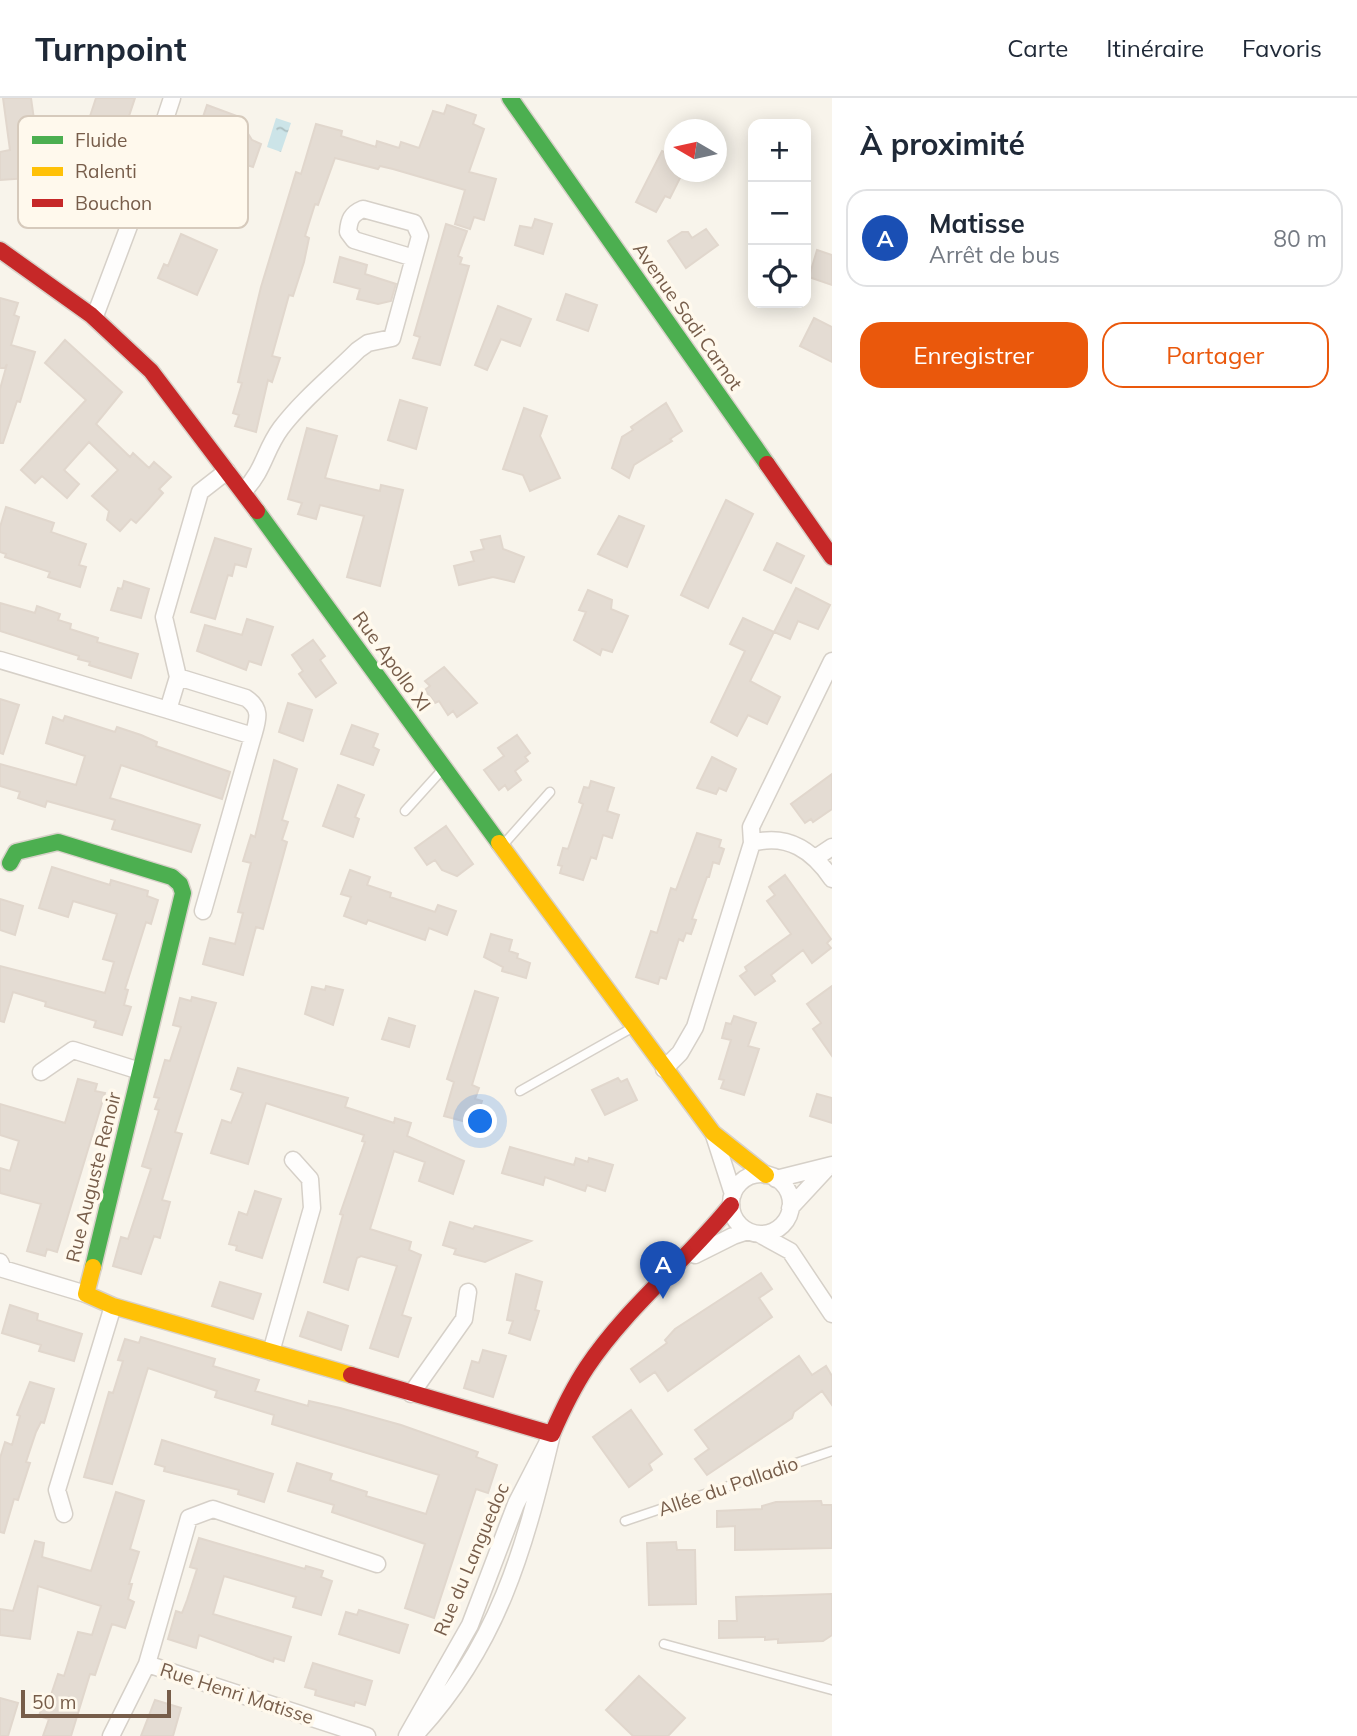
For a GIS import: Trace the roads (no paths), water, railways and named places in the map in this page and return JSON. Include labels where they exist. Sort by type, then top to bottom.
[{"type":"street","points":[[166,116],[172,98]]},
{"type":"street","name":"Avenue Sadi Carnot","points":[[510,98],[832,557]]},
{"type":"street","points":[[94,316],[128,228]]},
{"type":"street","name":"Rue Apollo XI","points":[[0,250],[94,316],[140,356],[243,492],[713,1133],[771,1177]]},
{"type":"street","points":[[243,492],[259,475],[273,441],[289,418],[358,350],[368,343],[392,338],[414,258]]},
{"type":"street","points":[[168,710],[178,677],[164,617],[200,492],[227,471]]},
{"type":"street","points":[[0,660],[253,736]]},
{"type":"street","points":[[664,1069],[680,1053],[695,1027],[752,843],[751,827],[832,661]]},
{"type":"street","points":[[178,677],[246,698],[256,704],[259,715],[202,911]]},
{"type":"street","points":[[752,843],[774,839],[811,852],[832,880]]},
{"type":"street","name":"Rue Auguste Renoir","points":[[9,863],[16,852],[58,842],[172,877],[180,884],[183,893],[86,1294]]},
{"type":"street","points":[[817,857],[832,846]]},
{"type":"street","name":"Rue Auguste Renoir","points":[[41,1072],[73,1049],[140,1071]]},
{"type":"street","name":"Rue Apollo XI","points":[[713,1133],[732,1200]]},
{"type":"street","points":[[271,1352],[312,1208],[310,1179],[293,1160]]},
{"type":"street","points":[[831,1165],[771,1177],[750,1177],[732,1200],[736,1221],[753,1233],[790,1251],[827,1295],[832,1314]]},
{"type":"street","points":[[753,1233],[776,1230],[831,1165]]},
{"type":"street","points":[[771,1177],[787,1191],[790,1251]]},
{"type":"street","name":"Rue du Languedoc","points":[[407,1736],[470,1625],[516,1504],[574,1384],[607,1336],[639,1302],[687,1260],[732,1200]]},
{"type":"street","name":"Rue du Languedoc","points":[[687,1260],[733,1236],[753,1233]]},
{"type":"street","name":"Rue Auguste Renoir","points":[[0,1262],[3,1269],[86,1294],[113,1306],[552,1434]]},
{"type":"street","points":[[411,1394],[464,1319],[468,1292]]},
{"type":"street","points":[[64,1514],[57,1490],[113,1306]]},
{"type":"street","name":"Rue du Languedoc","points":[[414,1736],[447,1701],[488,1634],[531,1519],[552,1434]]},
{"type":"street","name":"Rue Henri Matisse","points":[[111,1736],[147,1664],[189,1518],[213,1509],[377,1563]]},
{"type":"street","name":"Rue Henri Matisse","points":[[147,1664],[367,1736]]},
{"type":"lane","points":[[405,811],[443,768]]},
{"type":"lane","points":[[501,847],[550,792]]},
{"type":"lane","points":[[520,1090],[633,1027]]},
{"type":"lane","name":"Allée du Palladio","points":[[625,1521],[832,1451]]},
{"type":"lane","points":[[664,1644],[832,1690]]},
{"type":"water","points":[[276,118],[291,123],[281,152],[267,147]]},
{"type":"place","name":"Matisse","points":[[663,1299]]}]
